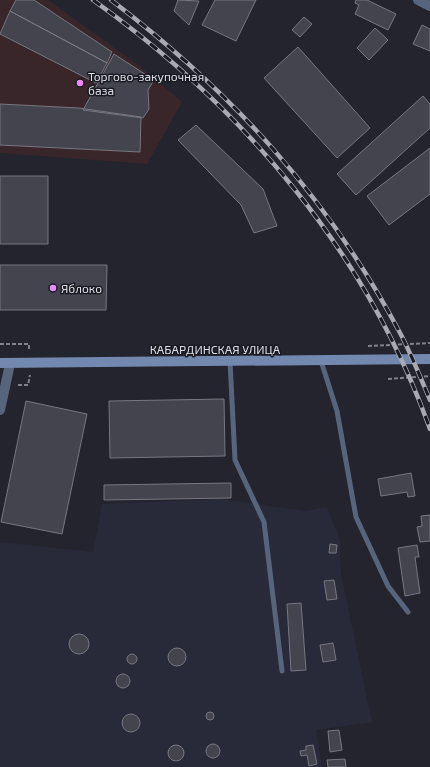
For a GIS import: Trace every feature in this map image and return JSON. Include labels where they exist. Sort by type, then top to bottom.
[{"type":"main road","name":"КАБАРДИНСКАЯ УЛИЦА","points":[[5,364],[430,359]]},
{"type":"street","points":[[418,0],[430,6]]},
{"type":"street","points":[[0,410],[5,364]]},
{"type":"lane","points":[[230,361],[235,460],[264,522],[282,672]]},
{"type":"lane","points":[[321,361],[337,411],[356,517],[388,586],[408,612]]},
{"type":"path","points":[[368,346],[430,343]]},
{"type":"path","points":[[0,344],[29,344],[29,351]]},
{"type":"path","points":[[18,384],[28,385],[30,375]]},
{"type":"path","points":[[388,379],[430,376]]},
{"type":"shaded area","name":"Торгово-закупочная база","points":[[0,0],[48,0],[138,65],[182,102],[147,164],[0,153]]},
{"type":"shaded area","points":[[221,499],[306,511],[327,507],[340,540],[341,574],[372,722],[316,730],[322,767],[0,767],[0,542],[93,552],[102,504]]},
{"type":"building","points":[[16,0],[34,0],[112,52],[107,63],[10,11]]},
{"type":"building","points":[[178,0],[199,1],[189,25],[174,11]]},
{"type":"building","points":[[215,0],[256,0],[236,41],[202,25]]},
{"type":"building","points":[[356,0],[367,0],[396,14],[388,30],[355,14],[359,5],[355,3]]},
{"type":"building","points":[[10,11],[107,63],[96,83],[0,34]]},
{"type":"building","points":[[304,17],[312,24],[300,37],[292,30]]},
{"type":"building","points":[[422,25],[430,29],[430,51],[413,44]]},
{"type":"building","points":[[375,28],[388,40],[369,60],[357,48]]},
{"type":"building","points":[[298,47],[370,128],[337,158],[264,78]]},
{"type":"building","points":[[114,54],[154,80],[148,90],[149,109],[143,118],[83,110]]},
{"type":"building","points":[[423,96],[430,104],[430,128],[356,195],[337,174]]},
{"type":"building","points":[[0,104],[79,108],[141,117],[140,152],[0,145]]},
{"type":"building","points":[[196,125],[263,189],[277,226],[254,233],[241,205],[178,140]]},
{"type":"building","points":[[430,148],[430,194],[389,225],[367,196]]},
{"type":"building","points":[[0,176],[48,176],[48,244],[0,244]]},
{"type":"building","name":"Яблоко","points":[[0,265],[107,265],[106,310],[0,310]]},
{"type":"building","points":[[224,399],[225,456],[110,458],[109,401]]},
{"type":"building","points":[[26,401],[87,414],[62,534],[1,522]]},
{"type":"building","points":[[411,473],[415,496],[408,497],[407,492],[381,496],[378,479]]},
{"type":"building","points":[[231,483],[231,498],[104,500],[104,485]]},
{"type":"building","points":[[430,515],[430,541],[420,542],[417,527],[422,526],[421,516]]},
{"type":"building","points":[[330,544],[337,545],[336,553],[329,553]]},
{"type":"building","points":[[417,545],[419,557],[415,557],[420,593],[405,596],[398,548]]},
{"type":"building","points":[[334,580],[337,599],[327,600],[324,581]]},
{"type":"building","points":[[301,603],[306,670],[291,671],[287,604]]},
{"type":"building","points":[[79,634],[86,637],[89,644],[86,651],[79,654],[72,651],[69,644],[72,637]]},
{"type":"building","points":[[333,643],[336,660],[323,662],[320,645]]},
{"type":"building","points":[[177,648],[183,651],[186,657],[183,663],[177,666],[171,663],[168,657],[171,651]]},
{"type":"building","points":[[130,654],[134,654],[136,655],[136,663],[130,664],[127,661],[127,657]]},
{"type":"building","points":[[120,674],[126,674],[130,678],[130,684],[126,688],[120,688],[116,684],[116,678]]},
{"type":"building","points":[[208,712],[212,712],[214,716],[212,720],[208,720],[206,718],[206,714]]},
{"type":"building","points":[[131,714],[137,717],[140,723],[137,729],[131,732],[125,729],[122,723],[125,717]]},
{"type":"building","points":[[339,730],[342,750],[330,752],[328,731]]},
{"type":"building","points":[[210,744],[216,744],[220,748],[220,754],[216,758],[210,758],[206,754],[206,748]]},
{"type":"building","points":[[176,745],[183,750],[184,753],[179,760],[176,761],[169,756],[168,753],[173,746]]},
{"type":"building","points":[[313,745],[317,764],[309,766],[307,755],[301,756],[300,751],[306,750],[306,746]]},
{"type":"building","points":[[345,759],[346,767],[328,767],[327,760]]},
{"type":"railway","points":[[93,0],[148,42],[200,88],[249,137],[294,189],[336,244],[372,303],[404,364],[430,429]]},
{"type":"railway","points":[[111,0],[155,35],[197,72],[273,149],[308,191],[341,235],[371,282],[403,339],[430,400]]},
{"type":"place","name":"Торгово-закупочная база","points":[[80,83]]},
{"type":"place","name":"Яблоко","points":[[53,288]]}]
